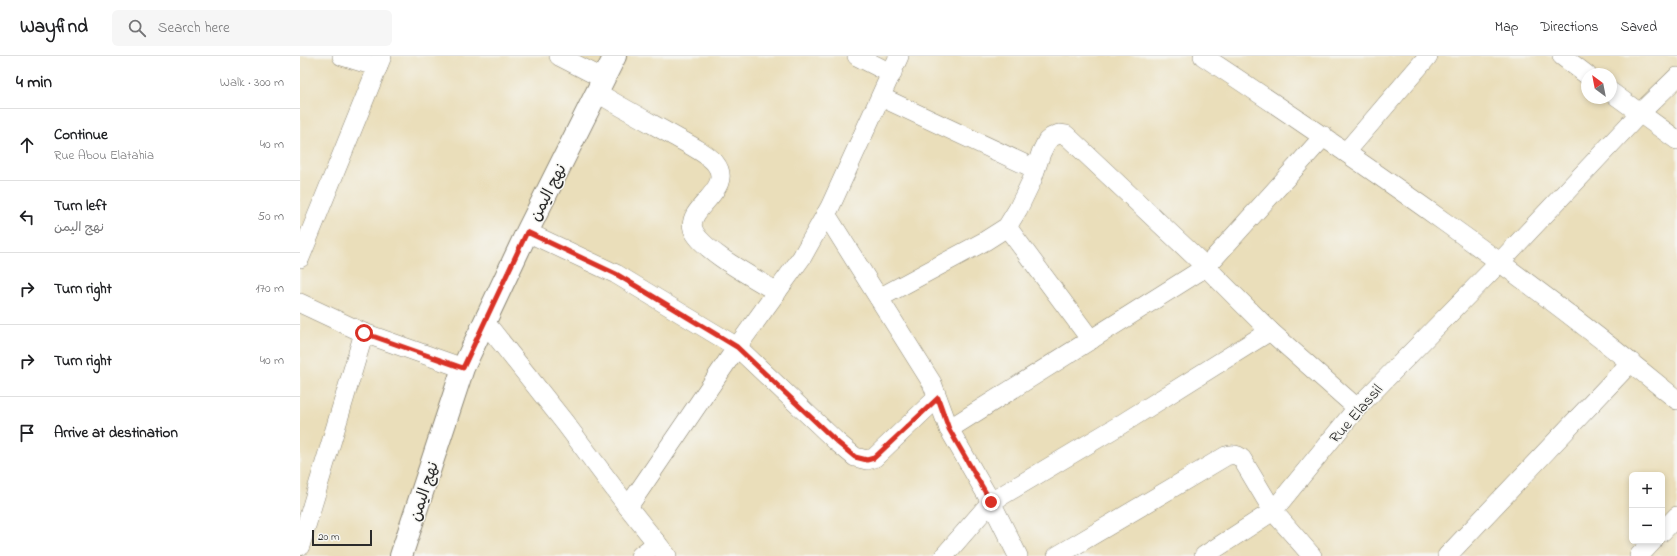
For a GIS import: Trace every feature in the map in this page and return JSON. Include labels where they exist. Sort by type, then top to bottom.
[{"type":"street","points":[[301,252],[380,62],[342,56]]},
{"type":"street","points":[[559,56],[600,86],[692,146],[716,164],[720,174],[719,184],[693,220],[693,229],[702,242],[721,257],[777,292]]},
{"type":"street","name":"نهج اليمن","points":[[401,556],[463,368],[527,232],[615,56]]},
{"type":"street","points":[[857,56],[892,74]]},
{"type":"street","points":[[628,507],[737,347],[802,257],[826,214],[899,56]]},
{"type":"street","points":[[1203,56],[1324,136],[1500,262],[1631,362],[1677,400]]},
{"type":"street","points":[[1346,152],[1428,56]]},
{"type":"street","name":"Rue Elassil","points":[[1204,556],[1273,511],[1357,408],[1500,262],[1641,112],[1677,77]]},
{"type":"street","points":[[1617,96],[1641,112],[1677,140]]},
{"type":"street","points":[[881,97],[1035,169]]},
{"type":"street","points":[[879,298],[985,241],[1007,227],[1018,209],[1046,142],[1059,134],[1066,135],[1206,266],[1270,331],[1357,408]]},
{"type":"street","points":[[949,429],[1206,266],[1324,136]]},
{"type":"street","points":[[826,214],[926,373],[938,398],[949,429],[991,502],[1018,556]]},
{"type":"street","points":[[1007,227],[1091,340]]},
{"type":"street","points":[[527,232],[616,274],[737,347],[837,442],[855,457],[867,460],[874,458],[938,398]]},
{"type":"street","points":[[300,303],[364,333],[463,368]]},
{"type":"street","points":[[485,322],[566,423],[662,550],[640,556]]},
{"type":"street","points":[[944,556],[991,502],[1120,425],[1270,331]]},
{"type":"street","points":[[300,546],[364,333]]},
{"type":"street","points":[[1447,556],[1631,362]]},
{"type":"street","points":[[1058,556],[1230,455],[1238,455],[1242,459],[1273,511],[1312,556]]},
{"type":"street","points":[[1665,529],[1677,516]]},
{"type":"street","points":[[1639,556],[1650,544]]},
{"type":"route","points":[[364,333],[463,368],[527,232],[616,274],[737,347],[837,442],[855,457],[867,460],[874,458],[914,421],[922,411],[938,398],[949,429],[991,502]]}]
